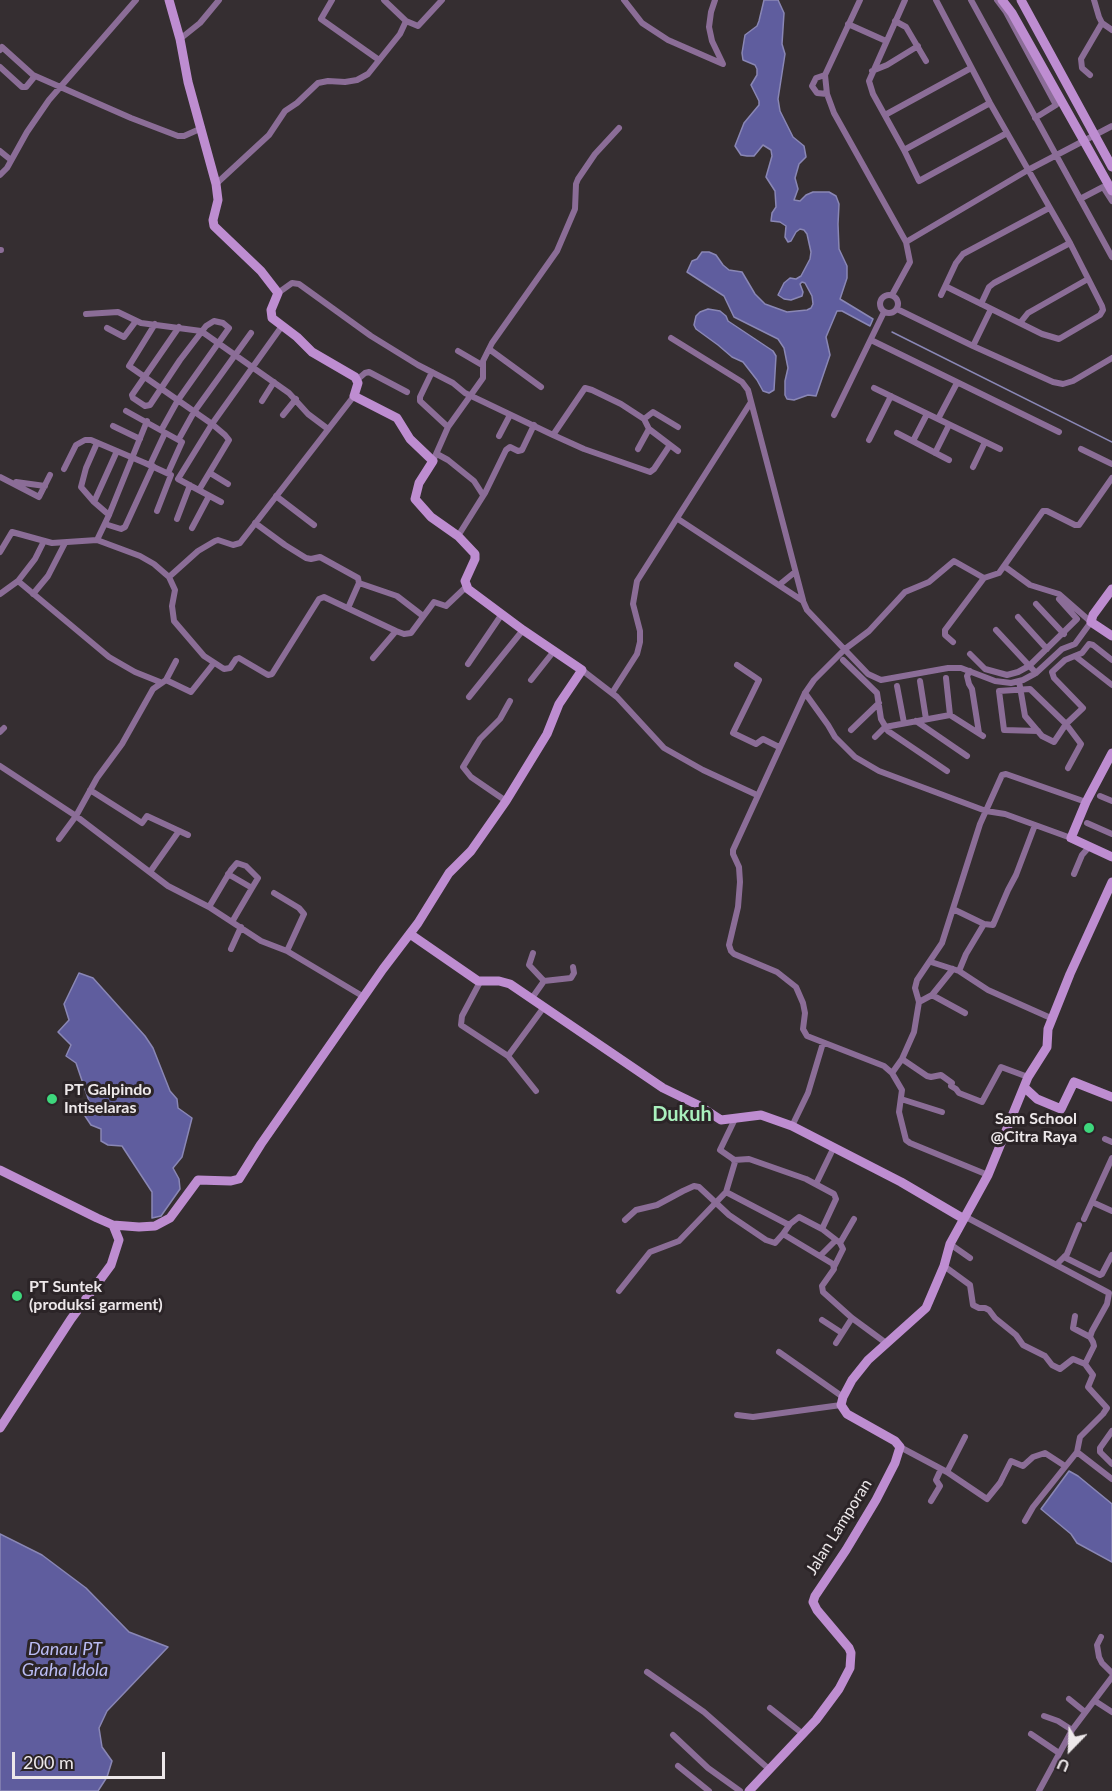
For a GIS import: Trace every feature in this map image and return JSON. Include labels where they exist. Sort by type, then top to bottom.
[{"type":"street","points":[[0,175],[60,86],[79,68],[136,0]]},
{"type":"street","points":[[169,0],[180,39],[188,82],[216,184],[218,200],[214,225],[261,272],[278,293]]},
{"type":"street","points":[[180,39],[194,30],[219,0]]},
{"type":"street","points":[[384,0],[406,21],[418,26],[442,0]]},
{"type":"street","points":[[624,0],[642,22],[659,34],[678,45],[723,64],[712,41],[709,27],[715,0]]},
{"type":"street","points":[[860,0],[825,75],[827,94],[834,113],[908,248],[910,262],[892,295],[882,298],[881,308],[885,312],[889,313],[897,309]]},
{"type":"street","points":[[905,0],[869,81],[919,181],[1007,133]]},
{"type":"street","points":[[936,0],[990,103],[1070,243],[1103,310],[1100,315],[1059,339],[1042,334],[946,287]]},
{"type":"street","points":[[972,0],[1112,257]]},
{"type":"street","points":[[997,0],[1006,12],[1056,105],[1035,118]]},
{"type":"street","points":[[1002,0],[1018,22],[1112,191]]},
{"type":"street","points":[[1021,0],[1112,167]]},
{"type":"street","points":[[1094,0],[1102,23],[1112,30]]},
{"type":"street","points":[[330,1],[321,19],[379,60]]},
{"type":"street","points":[[216,184],[269,135],[285,111],[297,104],[312,87],[321,81],[345,82],[357,80],[368,74],[400,34],[406,21]]},
{"type":"street","points":[[895,21],[906,27],[926,61]]},
{"type":"street","points":[[1090,75],[1082,68],[1081,59],[1102,23]]},
{"type":"street","points":[[848,24],[886,41]]},
{"type":"street","points":[[872,71],[887,65],[918,46]]},
{"type":"street","points":[[1,47],[35,76],[131,118],[178,136],[184,136],[202,128]]},
{"type":"street","points":[[0,67],[22,87],[26,87],[35,76]]},
{"type":"street","points":[[885,116],[971,68]]},
{"type":"street","points":[[825,75],[816,78],[812,86],[817,93],[827,94]]},
{"type":"street","points":[[904,150],[990,103]]},
{"type":"street","points":[[906,242],[1028,170],[1112,126]]},
{"type":"street","points":[[619,128],[605,142],[578,179],[575,209],[553,257],[489,349],[482,364],[483,378],[448,427],[435,458],[419,483],[415,499],[439,524],[458,536],[475,554],[465,581],[466,586],[612,693],[664,748],[703,770],[757,795]]},
{"type":"street","points":[[0,151],[11,160]]},
{"type":"street","points":[[1080,199],[1102,188],[1112,201]]},
{"type":"street","points":[[941,295],[956,262],[963,254],[1049,208]]},
{"type":"street","points":[[981,304],[994,282],[1070,243]]},
{"type":"street","points":[[1020,323],[1028,313],[1088,279]]},
{"type":"street","points":[[358,380],[312,352],[272,318],[272,307],[278,293],[292,283],[299,284],[357,326],[453,383],[469,396],[594,453],[650,472],[670,445]]},
{"type":"street","points":[[892,295],[896,298],[897,309]]},
{"type":"street","points":[[897,309],[1031,373],[1063,384],[1073,381],[1112,358]]},
{"type":"street","points":[[973,346],[991,309]]},
{"type":"street","points":[[86,314],[118,312],[136,321],[201,331],[274,382],[296,399],[308,414],[328,429]]},
{"type":"street","points":[[834,415],[885,312]]},
{"type":"street","points":[[107,328],[124,337],[136,321]]},
{"type":"street","points":[[105,524],[121,529],[125,527],[178,400],[229,328],[223,323],[212,321],[201,331],[150,405],[145,406],[132,395],[179,327]]},
{"type":"street","points":[[155,324],[129,366],[212,424],[229,440],[199,490]]},
{"type":"street","points":[[221,502],[178,478],[212,424],[282,326]]},
{"type":"street","points":[[180,437],[194,412],[251,333]]},
{"type":"street","points":[[671,338],[742,382],[748,390],[803,601],[807,610],[868,674],[881,680],[948,668],[961,668],[995,681],[1011,683],[1019,681],[1036,673],[1062,649],[1075,644],[1112,589]]},
{"type":"street","points":[[871,340],[1059,432]]},
{"type":"street","points":[[489,349],[541,387]]},
{"type":"street","points":[[458,351],[482,364]]},
{"type":"street","points":[[169,577],[198,551],[215,541],[238,545],[354,396],[358,380],[364,373],[369,372],[407,392]]},
{"type":"street","points":[[432,372],[420,401],[448,427]]},
{"type":"street","points":[[262,401],[274,382]]},
{"type":"street","points":[[938,419],[957,382]]},
{"type":"street","points":[[553,435],[585,388],[616,402],[644,419],[650,429],[678,451]]},
{"type":"street","points":[[874,388],[1000,449]]},
{"type":"street","points":[[354,396],[397,418],[411,439],[435,458],[448,460],[474,481],[483,495]]},
{"type":"street","points":[[869,440],[891,396]]},
{"type":"street","points":[[283,415],[296,399]]},
{"type":"street","points":[[612,693],[637,654],[640,642],[640,631],[633,604],[638,581],[751,402]]},
{"type":"street","points":[[126,411],[182,442],[168,473]]},
{"type":"street","points":[[644,419],[653,412],[678,427]]},
{"type":"street","points":[[913,441],[927,414]]},
{"type":"street","points":[[499,436],[510,415]]},
{"type":"street","points":[[97,540],[147,421]]},
{"type":"street","points":[[458,536],[483,495],[506,450],[510,447],[518,451],[522,450],[534,425]]},
{"type":"street","points":[[935,453],[949,425]]},
{"type":"street","points":[[113,426],[140,439]]},
{"type":"street","points":[[638,449],[650,429]]},
{"type":"street","points":[[897,433],[950,460]]},
{"type":"street","points":[[64,469],[76,445],[85,440],[97,442],[168,473],[171,475],[157,511]]},
{"type":"street","points":[[97,442],[81,487],[109,515]]},
{"type":"street","points":[[972,467],[985,442]]},
{"type":"street","points":[[1082,449],[1112,464]]},
{"type":"street","points":[[94,502],[117,451]]},
{"type":"street","points":[[210,473],[228,484]]},
{"type":"street","points":[[0,477],[38,497],[50,476]]},
{"type":"street","points":[[953,642],[945,635],[945,630],[984,578],[999,573],[1005,566],[1043,511],[1079,525],[1112,478]]},
{"type":"street","points":[[10,482],[45,486]]},
{"type":"street","points":[[177,519],[190,485]]},
{"type":"street","points":[[192,528],[209,496]]},
{"type":"street","points":[[276,496],[314,525]]},
{"type":"street","points":[[678,519],[803,601]]},
{"type":"street","points":[[255,523],[309,559],[320,557],[358,578],[359,583],[348,608]]},
{"type":"street","points":[[0,552],[12,532],[44,541],[65,543],[97,540],[140,556],[169,577],[175,590],[172,606],[174,621],[195,646],[221,668],[229,669],[236,659],[240,658],[271,675],[319,599],[328,598],[404,634],[411,633],[434,603],[446,606],[466,586]]},
{"type":"street","points":[[0,594],[18,581],[44,541]]},
{"type":"street","points":[[33,594],[48,576],[65,543]]},
{"type":"street","points":[[984,578],[954,561],[929,582],[905,592],[869,631],[845,649],[814,680],[805,693],[733,850],[739,867],[740,882],[738,907],[729,948],[734,954],[777,972],[796,987],[805,1013],[804,1033],[823,1043],[884,1066],[892,1072],[901,1087],[899,1112],[904,1135],[910,1143],[987,1175]]},
{"type":"street","points":[[1005,566],[1030,585],[1059,594],[1091,622],[1112,636]]},
{"type":"street","points":[[779,585],[795,572]]},
{"type":"street","points":[[18,581],[109,657],[135,672],[191,692],[214,663]]},
{"type":"street","points":[[359,583],[397,596],[423,616]]},
{"type":"street","points":[[970,654],[985,669],[1007,675],[1029,666],[1077,619],[1059,599]]},
{"type":"street","points":[[1036,604],[1064,633]]},
{"type":"street","points":[[468,664],[502,614]]},
{"type":"street","points":[[1018,618],[1047,649]]},
{"type":"street","points":[[469,697],[523,630]]},
{"type":"street","points":[[996,630],[1036,673]]},
{"type":"street","points":[[373,658],[396,631]]},
{"type":"street","points":[[1019,681],[1025,716],[1042,736],[1054,742],[1066,724],[1083,708],[1054,678],[1052,672],[1065,660],[1082,653],[1089,644],[1112,660]]},
{"type":"street","points":[[531,680],[554,651]]},
{"type":"street","points":[[1075,656],[1112,686]]},
{"type":"street","points":[[843,660],[878,693],[885,727],[888,731],[947,771]]},
{"type":"street","points":[[59,839],[122,744],[150,692],[163,681],[176,661]]},
{"type":"street","points":[[737,665],[759,680],[733,733],[756,744],[763,739],[779,747]]},
{"type":"street","points":[[0,1170],[113,1225],[139,1227],[155,1226],[174,1215],[198,1180],[231,1181],[239,1179],[364,996],[410,934],[449,873],[471,851],[528,769],[547,734],[559,704],[582,670]]},
{"type":"street","points":[[875,737],[885,727],[950,715],[981,734],[972,688],[969,684],[968,676],[972,672]]},
{"type":"street","points":[[946,678],[950,715]]},
{"type":"street","points":[[920,681],[926,719]]},
{"type":"street","points":[[897,686],[904,723]]},
{"type":"street","points":[[1038,731],[1004,730],[998,693],[1001,689],[1030,689],[1066,724],[1081,744],[1068,768]]},
{"type":"street","points":[[805,693],[835,737],[855,757],[887,774],[986,811],[1005,814],[1071,838],[1112,858]]},
{"type":"street","points":[[506,801],[471,777],[463,767],[476,745],[500,719],[510,701]]},
{"type":"street","points":[[851,730],[879,703]]},
{"type":"street","points":[[916,721],[967,756]]},
{"type":"street","points":[[1071,838],[1086,802],[1112,753]]},
{"type":"street","points":[[0,766],[76,816],[168,886],[209,907],[261,941],[287,951],[364,996]]},
{"type":"street","points":[[892,1072],[902,1059],[914,1032],[919,1002],[915,988],[917,980],[942,943],[980,824],[999,779],[1004,774],[1086,802]]},
{"type":"street","points":[[90,790],[142,823],[147,816],[188,835]]},
{"type":"street","points":[[1100,796],[1112,801]]},
{"type":"street","points":[[1087,823],[1112,834]]},
{"type":"street","points":[[953,909],[984,924],[993,925],[1016,875],[1035,825]]},
{"type":"street","points":[[150,872],[179,831]]},
{"type":"street","points":[[1074,874],[1082,855],[1090,846]]},
{"type":"street","points":[[209,907],[234,866],[237,863],[242,864],[258,878],[232,922]]},
{"type":"street","points":[[228,874],[252,888]]},
{"type":"street","points":[[842,1401],[852,1380],[868,1360],[922,1314],[944,1266],[950,1244],[987,1175],[1028,1077],[1047,1047],[1048,1029],[1112,882]]},
{"type":"street","points":[[274,893],[299,908],[304,914],[287,951]]},
{"type":"street","points":[[919,1002],[932,995],[956,970],[984,924]]},
{"type":"street","points":[[231,949],[241,927]]},
{"type":"street","points":[[410,934],[480,982],[503,982],[532,998],[663,1088],[699,1105],[721,1120],[767,1116],[792,1126],[1111,1294],[1090,1337]]},
{"type":"street","points":[[533,953],[529,965],[544,981]]},
{"type":"street","points":[[931,962],[956,970],[988,990],[1053,1019]]},
{"type":"street","points":[[532,998],[544,981],[572,978],[573,967]]},
{"type":"street","points":[[480,982],[462,1016],[461,1025],[508,1056],[536,1091]]},
{"type":"street","points":[[932,995],[965,1013]]},
{"type":"street","points":[[508,1056],[544,1007]]},
{"type":"street","points":[[792,1126],[808,1093],[823,1043]]},
{"type":"street","points":[[902,1059],[927,1076],[941,1075],[952,1083],[951,1086],[958,1093],[982,1102],[1001,1067],[1028,1077]]},
{"type":"street","points":[[1024,1087],[1037,1099],[1061,1109],[1074,1082],[1112,1097]]},
{"type":"street","points":[[901,1099],[942,1112]]},
{"type":"street","points":[[735,1119],[720,1150],[734,1160],[749,1159],[816,1184],[834,1194],[836,1199],[822,1229]]},
{"type":"street","points":[[816,1184],[834,1147]]},
{"type":"street","points":[[1084,1219],[1108,1174],[1112,1158]]},
{"type":"street","points":[[619,1291],[650,1252],[679,1241],[716,1204],[726,1192],[734,1160]]},
{"type":"street","points":[[625,1220],[636,1210],[666,1202],[694,1186],[701,1189],[735,1220],[773,1243],[779,1241],[789,1225],[801,1217],[822,1229],[838,1242],[843,1252],[822,1290],[852,1318],[886,1343]]},
{"type":"street","points":[[726,1192],[789,1225]]},
{"type":"street","points":[[1092,1202],[1112,1211]]},
{"type":"street","points":[[820,1256],[838,1242],[854,1219]]},
{"type":"street","points":[[0,1428],[71,1319],[111,1265],[119,1240],[118,1232],[113,1225]]},
{"type":"street","points":[[1056,1265],[1064,1257],[1079,1225]]},
{"type":"street","points":[[783,1234],[834,1267]]},
{"type":"street","points":[[950,1244],[970,1258]]},
{"type":"street","points":[[1064,1257],[1100,1275],[1112,1256]]},
{"type":"street","points":[[944,1266],[970,1285],[973,1305],[989,1310],[1016,1335],[1023,1345],[1045,1356],[1052,1365],[1060,1369],[1073,1359],[1085,1364],[1093,1375],[1088,1388],[1107,1408],[1080,1437],[1077,1452],[1033,1507],[1025,1521]]},
{"type":"street","points":[[1075,1316],[1073,1328],[1090,1337],[1094,1346],[1085,1364]]},
{"type":"street","points":[[836,1343],[852,1318]]},
{"type":"street","points":[[822,1320],[842,1333]]},
{"type":"street","points":[[779,1352],[842,1401],[847,1414],[895,1441],[900,1447],[944,1471],[987,1499],[1000,1483],[1011,1461],[1023,1466],[1033,1457],[1045,1453],[1064,1468]]},
{"type":"street","points":[[737,1415],[753,1417],[842,1401]]},
{"type":"street","points":[[1112,1431],[1100,1448],[1102,1456],[1112,1464]]},
{"type":"street","points":[[931,1501],[940,1486],[936,1478],[944,1471],[965,1437]]},
{"type":"street","name":"Jalan Lamporan","points":[[749,1791],[803,1734],[839,1689],[848,1674],[851,1662],[849,1648],[816,1610],[813,1602],[876,1500],[895,1463],[900,1447]]},
{"type":"street","points":[[1077,1452],[1112,1479]]},
{"type":"street","points":[[1039,1791],[1072,1730],[1112,1675],[1102,1663],[1098,1652],[1097,1645],[1101,1637]]},
{"type":"street","points":[[647,1672],[696,1706],[770,1770]]},
{"type":"street","points":[[1069,1699],[1086,1712]]},
{"type":"street","points":[[1095,1701],[1112,1712]]},
{"type":"street","points":[[770,1708],[803,1734]]},
{"type":"street","points":[[1044,1716],[1072,1730]]},
{"type":"street","points":[[1031,1734],[1059,1753]]},
{"type":"street","points":[[673,1735],[708,1768],[740,1791]]},
{"type":"street","points":[[678,1766],[709,1791]]},
{"type":"water","points":[[764,0],[778,0],[784,13],[782,44],[785,54],[778,99],[780,111],[793,137],[804,146],[806,157],[799,164],[795,178],[798,189],[794,200],[800,201],[813,192],[829,192],[836,196],[839,204],[839,249],[847,266],[847,278],[840,299],[873,319],[870,326],[842,311],[837,311],[826,337],[830,355],[816,396],[808,395],[794,400],[787,399],[785,395],[788,368],[784,348],[778,339],[734,317],[724,296],[687,272],[692,261],[697,259],[702,252],[709,252],[716,255],[729,270],[742,272],[755,294],[765,304],[787,312],[807,310],[813,304],[812,296],[805,283],[802,282],[800,284],[802,296],[791,300],[778,295],[784,283],[790,278],[796,279],[801,276],[811,252],[804,230],[800,229],[796,232],[788,242],[785,237],[786,226],[780,222],[771,221],[776,207],[775,191],[766,177],[772,156],[771,150],[763,145],[754,156],[747,156],[741,155],[735,146],[744,123],[759,105],[751,85],[757,75],[757,69],[755,65],[743,60],[742,53],[745,35],[757,26]]},
{"type":"water","points":[[708,309],[720,311],[728,321],[773,351],[776,356],[774,390],[769,393],[763,391],[743,362],[732,357],[696,329],[694,325],[696,316]]},
{"type":"water","points":[[79,973],[93,978],[145,1036],[153,1048],[170,1091],[177,1099],[178,1108],[192,1118],[182,1157],[173,1168],[179,1179],[180,1189],[161,1216],[152,1218],[152,1192],[122,1146],[108,1145],[101,1141],[101,1129],[91,1125],[85,1116],[84,1107],[89,1101],[76,1063],[66,1056],[71,1045],[58,1032],[69,1020],[64,1004]]},
{"type":"water","points":[[1069,1471],[1112,1504],[1112,1562],[1077,1543],[1071,1534],[1041,1509]]},
{"type":"water","name":"Danau PT Graha Idola","points":[[0,1534],[42,1555],[86,1588],[129,1632],[168,1647],[107,1711],[99,1728],[102,1747],[112,1761],[107,1777],[98,1791],[0,1791]]},
{"type":"waterway","points":[[892,332],[1112,442]]},
{"type":"place","name":"PT Galpindo Intiselaras","points":[[52,1099]]},
{"type":"place","name":"Sam School @Citra Raya","points":[[1089,1128]]},
{"type":"place","name":"PT Suntek (produksi garment)","points":[[17,1296]]},
{"type":"district","name":"Dukuh","points":[[682,1115]]}]
